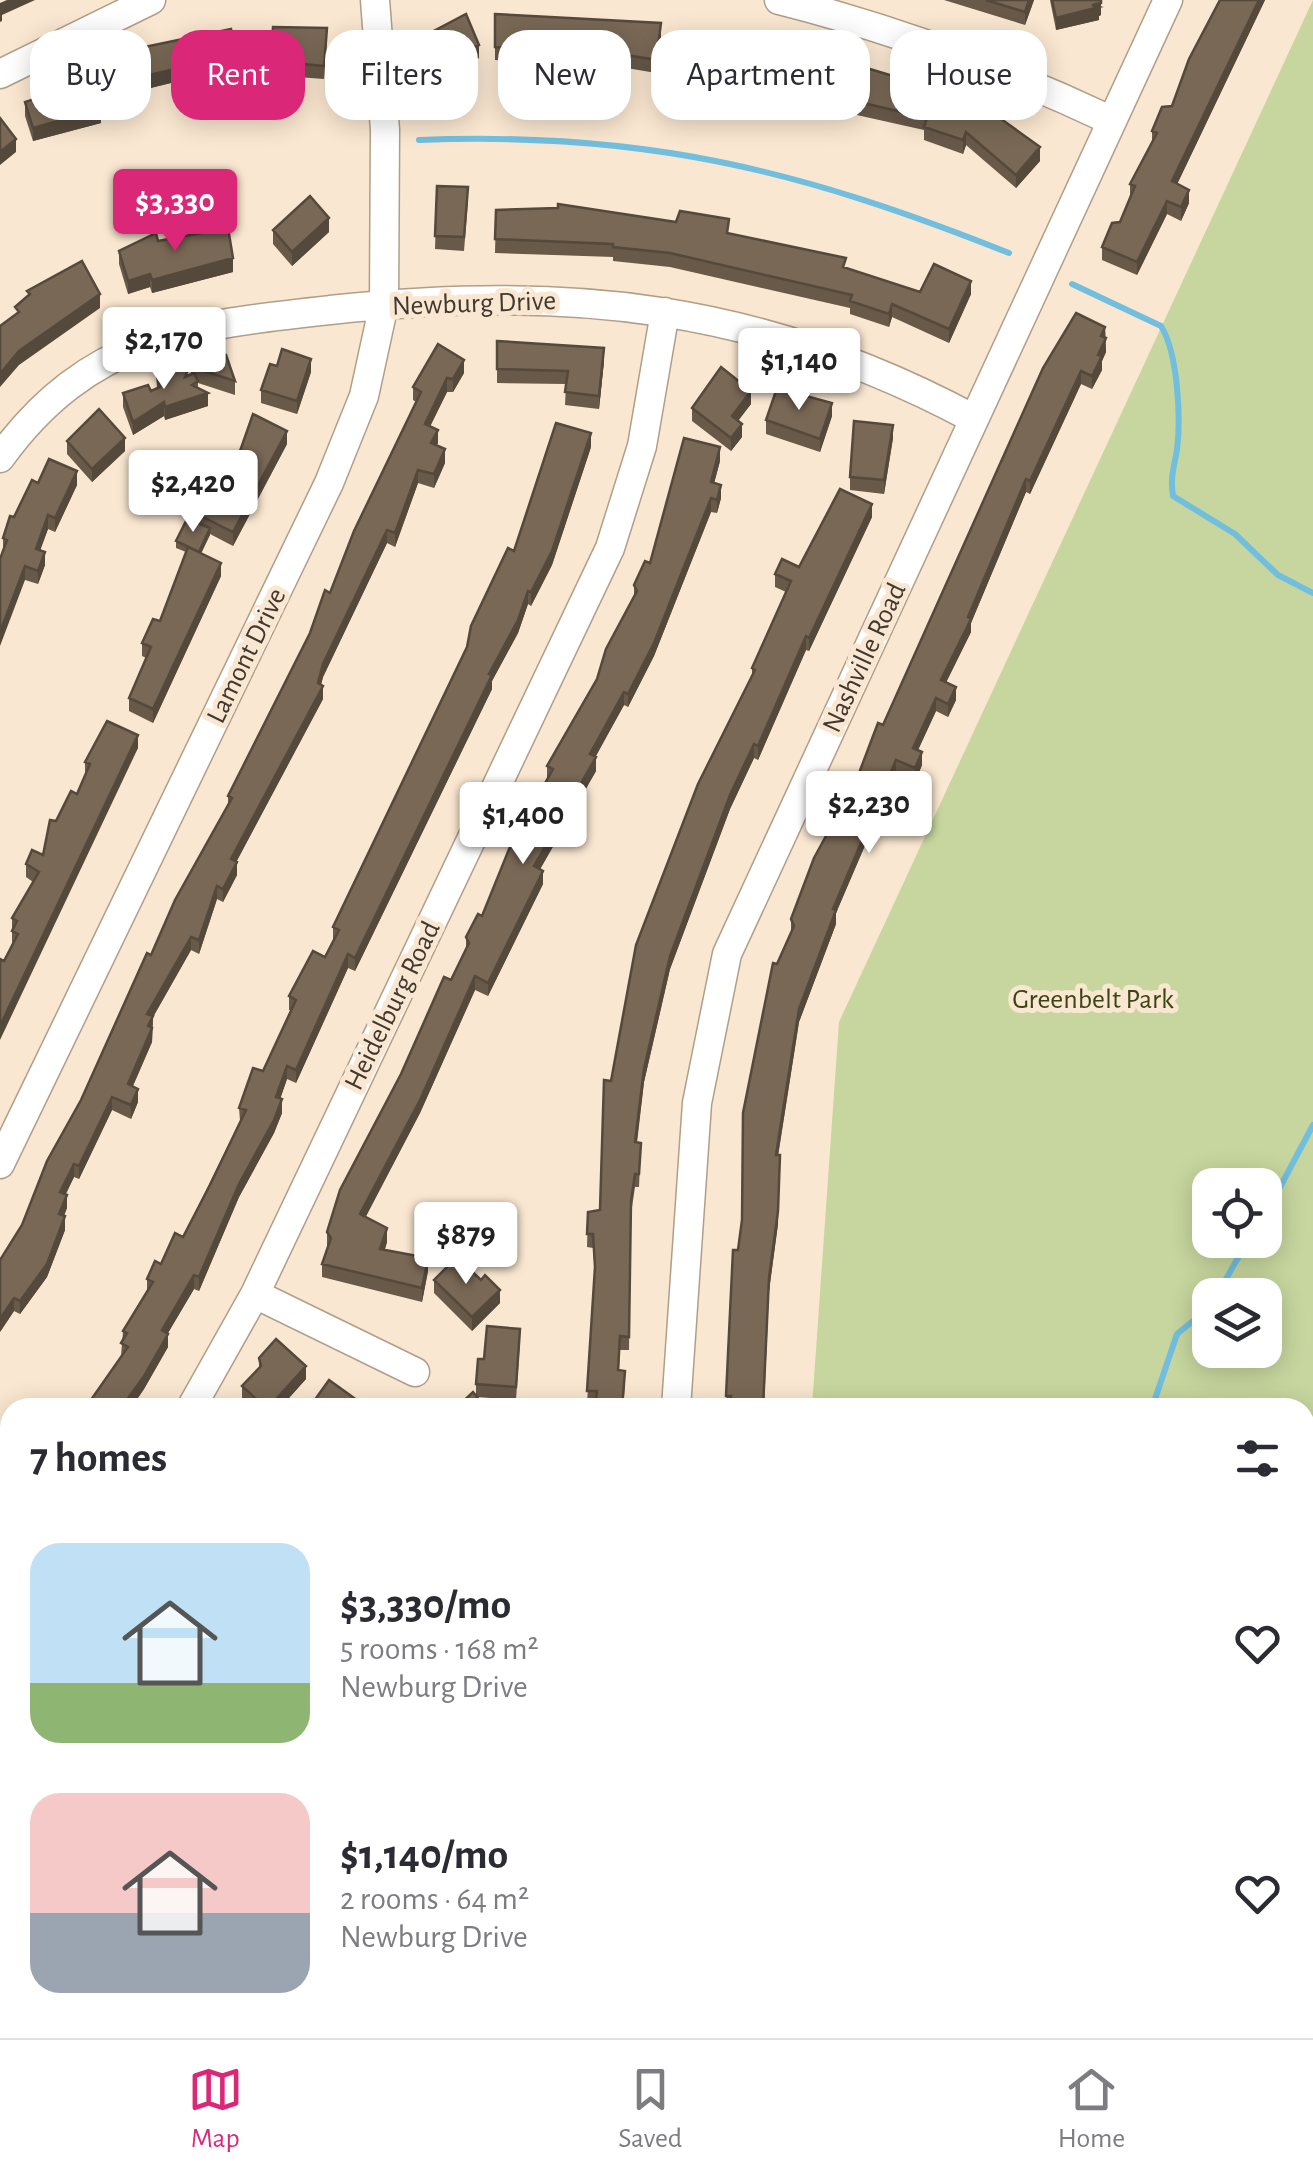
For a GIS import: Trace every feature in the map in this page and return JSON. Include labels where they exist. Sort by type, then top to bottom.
[{"type":"street","points":[[0,74],[149,0]]},
{"type":"street","name":"Lamont Drive","points":[[0,1164],[351,436],[374,360],[384,304],[385,130],[375,0]]},
{"type":"street","points":[[778,0],[886,28],[980,62],[1110,120]]},
{"type":"street","name":"Nashville Road","points":[[677,1398],[698,1103],[728,954],[1168,0]]},
{"type":"street","name":"Newburg Drive","points":[[0,458],[51,396],[140,343],[214,323],[384,304],[534,298],[665,312],[834,354],[907,383],[974,419]]},
{"type":"street","name":"Heidelburg Road","points":[[197,1398],[255,1294],[610,548],[650,412],[665,312]]},
{"type":"street","points":[[255,1294],[415,1372]]},
{"type":"green space","name":"Greenbelt Park","points":[[1313,0],[1313,1398],[813,1398],[839,1022]]},
{"type":"building","points":[[986,0],[1029,0],[1025,12]]},
{"type":"building","points":[[1052,0],[1101,3],[1092,5],[1099,7],[1056,18]]},
{"type":"building","points":[[1220,0],[1259,0],[1172,181],[1189,190],[1181,207],[1167,201],[1137,262],[1102,247],[1112,223],[1120,222],[1135,186],[1130,184],[1157,133],[1152,131],[1162,107],[1172,106],[1189,59]]},
{"type":"building","points":[[466,14],[473,30],[436,30]]},
{"type":"building","points":[[495,14],[661,23],[660,30],[651,30],[651,59],[631,56],[631,30],[498,30],[495,47]]},
{"type":"building","points":[[327,28],[324,66],[305,64],[305,30],[273,30]]},
{"type":"building","points":[[171,42],[171,70],[151,75],[151,46]]},
{"type":"building","points":[[870,69],[890,75],[890,109],[870,105]]},
{"type":"building","points":[[0,118],[16,139],[0,152]]},
{"type":"building","points":[[31,120],[62,120],[33,128]]},
{"type":"building","points":[[926,120],[1002,120],[1040,147],[1016,175],[966,132],[963,140],[924,127]]},
{"type":"building","points":[[437,186],[468,187],[464,237],[435,236]]},
{"type":"building","points":[[310,196],[329,218],[292,252],[273,230]]},
{"type":"building","points":[[558,204],[676,222],[680,211],[729,219],[727,233],[846,258],[843,267],[920,292],[934,264],[971,281],[949,329],[892,304],[889,314],[850,301],[852,295],[670,253],[613,244],[495,239],[496,210],[558,208]]},
{"type":"building","points":[[228,228],[233,258],[152,280],[150,274],[128,281],[119,251],[156,233],[158,241]]},
{"type":"building","points":[[82,261],[100,294],[19,351],[0,374],[0,326],[19,312],[15,307],[30,294],[27,291]]},
{"type":"building","points":[[1076,313],[1105,327],[1101,336],[1106,338],[1098,355],[1102,356],[1092,376],[1081,371],[1030,481],[1026,479],[968,617],[971,619],[941,680],[956,687],[948,704],[936,698],[913,748],[922,752],[915,768],[896,760],[833,909],[836,910],[799,1009],[776,1155],[780,1155],[778,1211],[769,1278],[763,1398],[731,1398],[726,1396],[733,1250],[738,1250],[742,1220],[743,1113],[773,963],[777,964],[794,926],[791,919],[814,858],[856,781],[878,723],[883,725],[1043,368]]},
{"type":"building","points":[[497,341],[604,348],[599,396],[565,392],[568,371],[497,369]]},
{"type":"building","points":[[438,344],[464,360],[453,379],[447,378],[425,424],[438,430],[431,443],[445,449],[434,474],[418,470],[395,533],[387,530],[323,664],[318,683],[323,686],[231,859],[237,862],[223,889],[217,886],[199,940],[191,937],[147,1014],[153,1016],[148,1026],[152,1028],[128,1084],[138,1089],[131,1105],[112,1097],[79,1166],[74,1164],[60,1192],[67,1195],[59,1214],[65,1216],[47,1264],[20,1301],[14,1298],[0,1319],[0,1260],[22,1225],[47,1161],[81,1100],[147,953],[151,955],[175,900],[232,798],[228,796],[310,633],[325,590],[330,593],[354,531],[421,392],[413,387]]},
{"type":"building","points":[[282,349],[311,359],[297,401],[261,390],[270,364],[277,366]]},
{"type":"building","points":[[226,355],[235,381],[191,367]]},
{"type":"building","points":[[191,362],[185,377],[194,373],[198,381],[192,385],[208,393],[165,407],[164,402],[133,422],[123,393],[148,385],[151,391],[160,387],[156,373]]},
{"type":"building","points":[[721,367],[751,391],[732,416],[742,424],[731,438],[692,408]]},
{"type":"building","points":[[777,388],[832,403],[820,439],[766,420]]},
{"type":"building","points":[[99,409],[125,438],[92,469],[67,441]]},
{"type":"building","points":[[253,414],[287,431],[233,532],[199,515],[209,497],[217,501],[227,482],[233,485],[246,458],[239,454]]},
{"type":"building","points":[[854,421],[893,425],[884,480],[850,477]]},
{"type":"building","points":[[556,423],[591,433],[552,551],[531,592],[528,591],[518,620],[355,958],[348,954],[296,1070],[287,1066],[276,1097],[282,1099],[274,1120],[239,1184],[199,1277],[194,1275],[162,1330],[168,1334],[128,1398],[92,1398],[128,1347],[121,1343],[127,1333],[123,1331],[153,1282],[147,1279],[155,1261],[161,1264],[175,1233],[183,1237],[210,1185],[246,1110],[239,1108],[253,1068],[263,1071],[296,1000],[289,996],[313,951],[325,957],[339,930],[333,927],[467,647],[471,626],[508,548],[514,551]]},
{"type":"building","points":[[684,438],[720,447],[711,482],[721,485],[717,500],[711,498],[654,643],[590,754],[596,757],[534,866],[543,871],[488,983],[475,976],[420,1100],[360,1214],[387,1228],[380,1249],[428,1258],[422,1288],[322,1264],[340,1190],[401,1074],[444,977],[451,980],[469,943],[466,937],[478,914],[482,916],[512,842],[553,769],[547,766],[597,679],[606,649],[637,591],[634,585],[645,561],[650,563]]},
{"type":"building","points":[[49,459],[77,471],[55,518],[48,515],[36,549],[45,552],[38,571],[25,566],[0,632],[0,559],[7,540],[3,538],[10,516],[14,517],[32,480],[38,483]]},
{"type":"building","points":[[840,489],[872,504],[809,638],[806,636],[758,746],[754,744],[730,795],[670,956],[644,1069],[635,1142],[641,1143],[639,1174],[635,1174],[631,1201],[629,1337],[620,1336],[618,1370],[625,1371],[623,1398],[596,1398],[597,1391],[587,1391],[595,1267],[593,1234],[587,1234],[588,1212],[600,1210],[604,1080],[611,1081],[636,945],[698,784],[755,670],[752,668],[791,581],[775,574],[782,559],[799,567]]},
{"type":"building","points":[[187,519],[210,528],[199,552],[176,541]]},
{"type":"building","points":[[188,547],[221,563],[153,709],[129,698],[151,647],[142,643],[153,619],[160,621]]},
{"type":"building","points":[[107,721],[138,735],[0,1026],[0,959],[4,961],[18,934],[12,931],[17,921],[12,918],[39,872],[26,864],[32,850],[43,855],[50,820],[56,821],[71,791],[77,794],[90,764],[85,762]]},
{"type":"building","points":[[457,1257],[481,1280],[485,1275],[500,1290],[472,1317],[434,1280]]},
{"type":"building","points":[[487,1326],[520,1329],[516,1387],[476,1384],[478,1359],[484,1359]]},
{"type":"building","points":[[276,1339],[306,1366],[277,1398],[255,1398],[242,1386],[261,1366],[259,1358]]},
{"type":"building","points":[[329,1380],[354,1398],[316,1398]]},
{"type":"waterway","points":[[419,140],[577,142],[720,162],[861,199],[1009,253]]},
{"type":"waterway","points":[[1072,284],[1161,326],[1167,338],[1178,404],[1173,496],[1235,534],[1278,575],[1313,593]]},
{"type":"waterway","points":[[1282,1183],[1313,1125]]},
{"type":"waterway","points":[[1227,1278],[1238,1258]]},
{"type":"waterway","points":[[1155,1398],[1177,1334],[1192,1322]]}]
